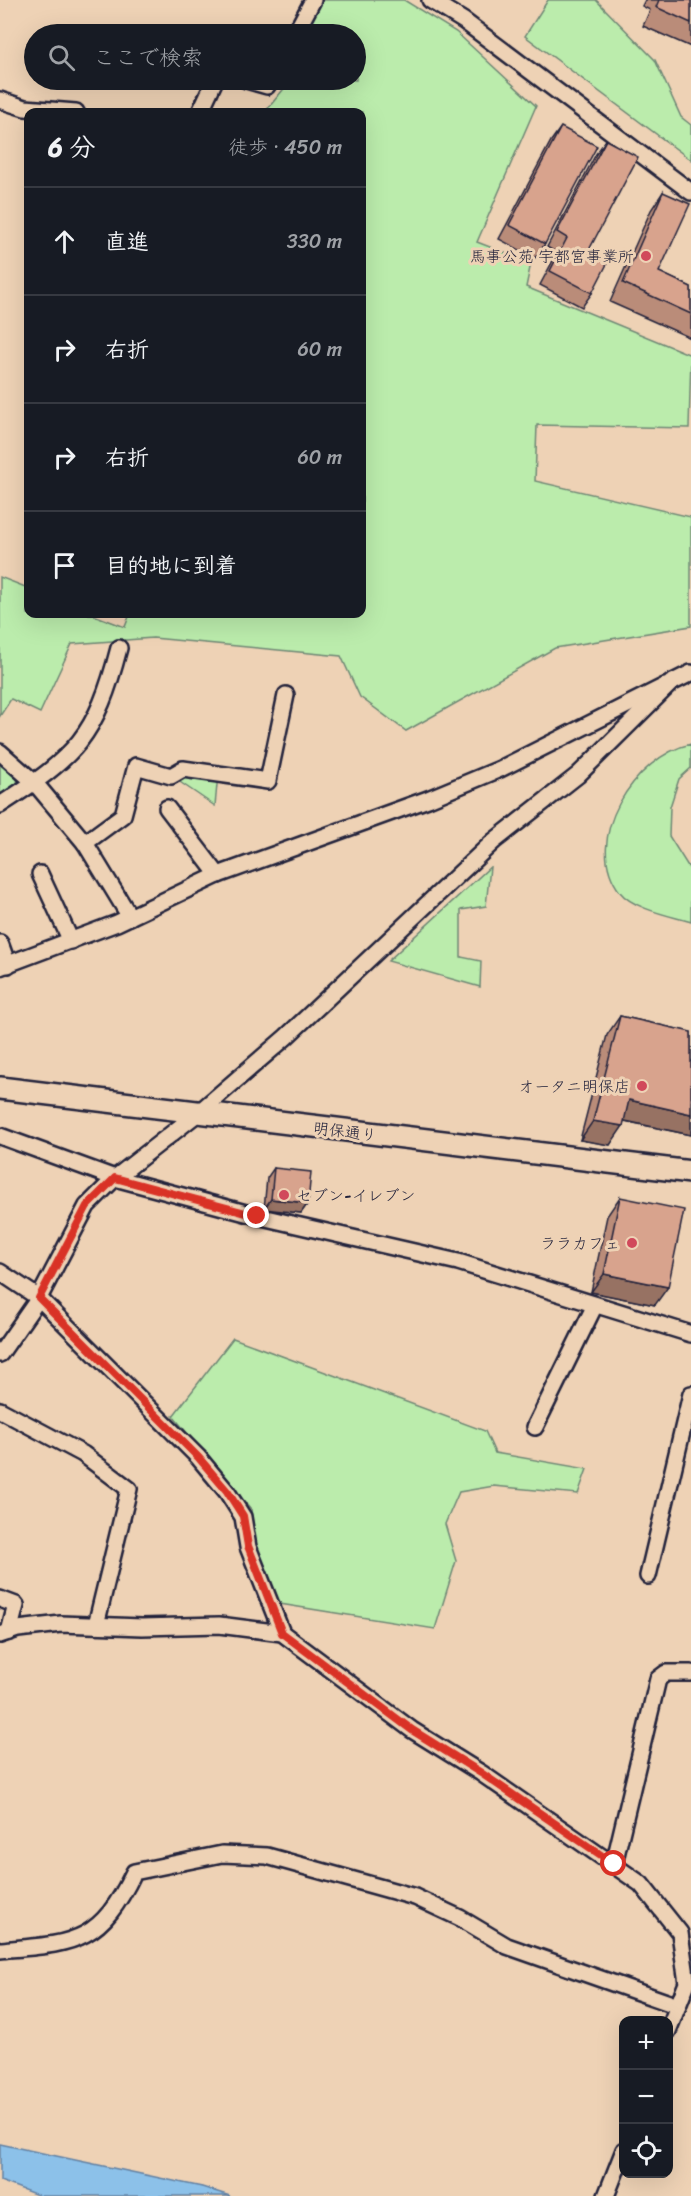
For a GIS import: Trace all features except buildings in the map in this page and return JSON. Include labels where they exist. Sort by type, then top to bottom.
[{"type":"street","points":[[300,24],[313,0]]},
{"type":"street","points":[[430,0],[464,21],[691,192]]},
{"type":"street","points":[[202,108],[210,90]]},
{"type":"street","points":[[0,100],[26,108]]},
{"type":"street","points":[[0,805],[58,766],[90,730],[110,682],[118,648]]},
{"type":"street","points":[[0,943],[4,966],[71,942],[218,875],[428,799],[500,769],[691,673]]},
{"type":"street","points":[[0,1354],[39,1298],[87,1206],[115,1178],[198,1113],[286,1037],[494,841],[578,775],[671,683]]},
{"type":"street","points":[[85,843],[123,815],[136,765],[171,776],[183,769],[268,781],[286,695]]},
{"type":"street","points":[[0,752],[35,783],[85,843],[130,917]]},
{"type":"street","points":[[167,808],[218,875]]},
{"type":"street","points":[[40,874],[71,942]]},
{"type":"street","name":"明保通り","points":[[0,1088],[691,1172]]},
{"type":"street","points":[[0,1136],[115,1178],[257,1216],[458,1262],[691,1334]]},
{"type":"street","points":[[0,1272],[39,1298],[198,1457],[227,1491],[243,1516],[251,1556],[282,1633]]},
{"type":"street","points":[[535,1427],[595,1305]]},
{"type":"street","points":[[648,1576],[691,1394]]},
{"type":"street","points":[[0,1410],[83,1454],[129,1489],[96,1625]]},
{"type":"street","points":[[0,1599],[16,1605],[4,1634]]},
{"type":"street","points":[[4,1634],[61,1624],[142,1627],[219,1625],[282,1633],[412,1730],[481,1773],[641,1884],[680,1933],[687,1983],[673,2020]]},
{"type":"street","points":[[614,1864],[658,1679],[666,1673],[691,1673]]},
{"type":"street","points":[[0,1950],[58,1945],[93,1932],[122,1898],[134,1872],[222,1854],[267,1856],[415,1897],[460,1918],[507,1946],[678,2006]]},
{"type":"street","points":[[606,2196],[619,2163]]},
{"type":"green space","points":[[313,0],[404,0],[456,32],[536,106],[477,242],[531,263],[526,287],[691,355],[689,428],[537,425],[535,481],[691,517],[691,626],[555,648],[406,731],[360,697],[341,656],[153,638],[72,644],[40,713],[11,699],[0,716],[0,577],[24,586],[24,618],[101,618],[125,627],[128,618],[366,618],[366,108],[268,108],[283,90],[366,90],[366,24],[300,24]]},
{"type":"green space","points":[[548,0],[596,0],[655,60],[681,117],[691,125],[691,160],[525,36]]},
{"type":"green space","points":[[691,744],[691,768],[679,779],[670,807],[669,836],[691,871],[691,922],[653,911],[626,898],[620,892],[609,871],[606,849],[610,825],[619,803],[633,782],[651,765],[670,752]]},
{"type":"green space","points":[[0,758],[18,774],[17,785],[0,796]]},
{"type":"green space","points":[[218,774],[215,806],[171,776]]},
{"type":"green space","points":[[490,867],[486,906],[461,910],[461,957],[481,961],[480,987],[388,961]]},
{"type":"green space","points":[[233,1338],[485,1431],[495,1453],[587,1469],[578,1494],[494,1486],[459,1492],[445,1524],[456,1561],[435,1629],[280,1604],[256,1549],[251,1509],[173,1416]]},
{"type":"water","points":[[0,2144],[202,2187],[230,2196],[40,2196],[0,2181]]},
{"type":"place","name":"馬事公苑 宇都宮事業所","points":[[646,256]]},
{"type":"place","name":"オータニ明保店","points":[[642,1086]]},
{"type":"place","name":"セブン-イレブン","points":[[284,1195]]},
{"type":"place","name":"ララカフェ","points":[[632,1243]]},
{"type":"route","points":[[257,1216],[115,1178],[87,1206],[39,1298],[198,1457],[227,1491],[243,1516],[248,1546],[282,1633],[412,1730],[481,1773],[614,1864]]}]
